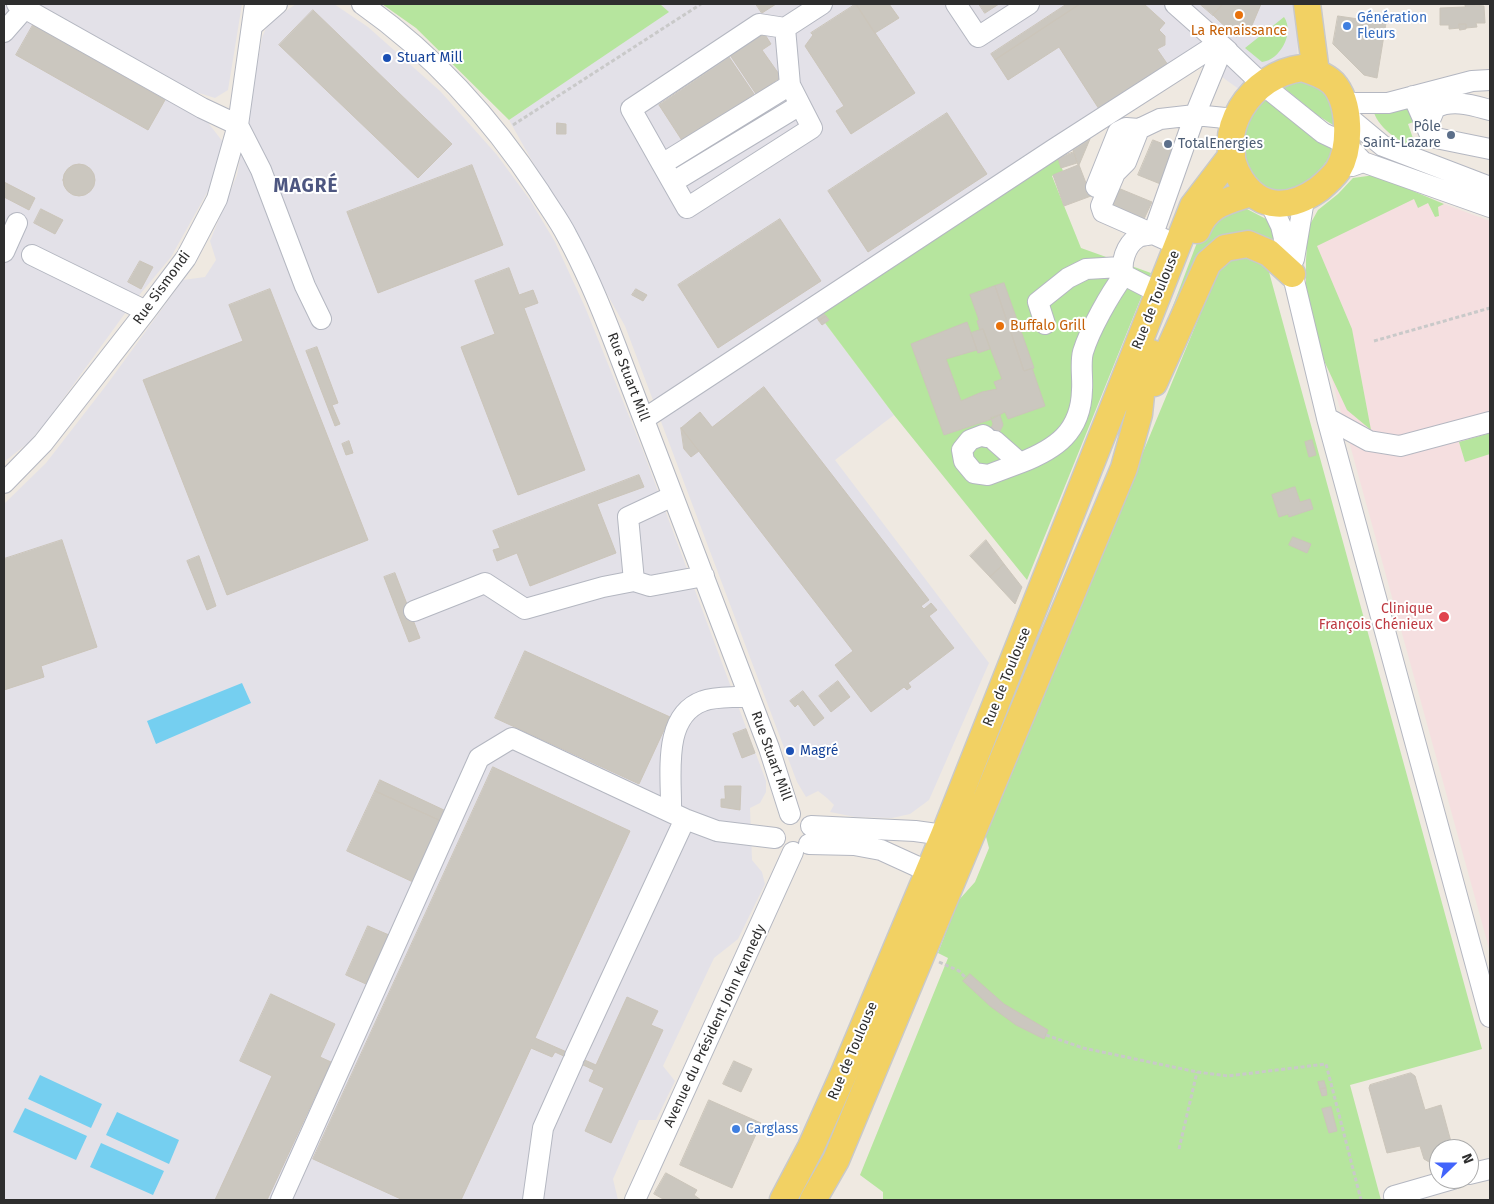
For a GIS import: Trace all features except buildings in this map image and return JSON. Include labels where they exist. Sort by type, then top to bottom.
[{"type":"main road","points":[[1260,198],[1234,168],[1230,140],[1261,90],[1294,58],[1293,4]]},
{"type":"main road","points":[[1307,4],[1316,72]]},
{"type":"main road","points":[[1261,90],[1302,68],[1316,72],[1333,83],[1345,109],[1354,153],[1326,183],[1304,200]]},
{"type":"main road","name":"Rue de Toulouse","points":[[783,1200],[811,1147],[844,1073],[927,871],[944,835],[1193,206],[1232,155]]},
{"type":"main road","name":"Rue de Toulouse","points":[[813,1200],[836,1160],[1124,468],[1139,414],[1143,375],[1202,217],[1216,205],[1260,198],[1286,204],[1304,200]]},
{"type":"main road","points":[[1139,414],[1208,263],[1225,248],[1248,244],[1269,252],[1292,274]]},
{"type":"street","name":"Rue Sismondi","points":[[4,483],[42,442],[150,307],[186,258],[217,199],[238,125],[255,4]]},
{"type":"street","points":[[252,26],[277,4]]},
{"type":"street","name":"Rue Stuart Mill","points":[[362,4],[399,31],[461,90],[500,134],[567,234],[598,300],[674,496],[776,764],[790,814]]},
{"type":"street","points":[[785,28],[790,84],[812,128],[687,208],[631,109],[760,24],[785,28],[822,4]]},
{"type":"street","points":[[956,4],[978,37],[1029,4]]},
{"type":"street","points":[[1175,4],[1221,45],[1261,90],[1323,133],[1354,153],[1490,208]]},
{"type":"street","points":[[4,32],[21,6],[202,108],[238,125],[261,170],[305,286],[321,319]]},
{"type":"street","points":[[1153,234],[1221,45]]},
{"type":"street","points":[[644,419],[1054,149],[1221,45]]},
{"type":"street","points":[[1345,109],[1388,103],[1472,81],[1490,80]]},
{"type":"street","points":[[662,164],[790,84]]},
{"type":"street","points":[[1178,245],[1103,212],[1101,206],[1115,173],[1126,162],[1138,129],[1160,119],[1195,114],[1261,90]]},
{"type":"street","points":[[1413,96],[1431,137],[1490,149]]},
{"type":"street","points":[[1427,127],[1434,108],[1444,103],[1464,103],[1490,110]]},
{"type":"street","points":[[673,182],[800,106]]},
{"type":"street","points":[[1345,109],[1383,146],[1490,187]]},
{"type":"street","points":[[1354,153],[1383,146]]},
{"type":"street","points":[[1260,198],[1281,226],[1327,418],[1490,1017]]},
{"type":"street","points":[[1292,274],[1304,200]]},
{"type":"street","points":[[4,252],[16,223]]},
{"type":"street","points":[[1020,463],[991,439],[983,435],[970,440],[962,450],[964,461],[974,473],[988,475],[1039,456],[1066,439],[1076,420],[1082,393],[1082,353],[1123,271],[1126,252],[1137,238],[1153,234]]},
{"type":"street","points":[[32,255],[115,296],[150,307]]},
{"type":"street","points":[[1045,324],[1038,302],[1068,278],[1086,269],[1123,271],[1159,293]]},
{"type":"street","points":[[1327,418],[1369,441],[1400,446],[1490,422]]},
{"type":"street","points":[[634,581],[628,516],[674,496]]},
{"type":"street","points":[[414,611],[485,583],[525,609],[603,587],[634,581],[650,586],[704,576]]},
{"type":"street","points":[[533,1200],[544,1128],[678,815],[672,738],[680,720],[703,700],[749,696]]},
{"type":"street","points":[[281,1200],[479,758],[512,738],[678,815],[717,831],[775,838]]},
{"type":"street","points":[[805,841],[803,816],[790,814],[779,820],[776,825],[775,838],[782,848],[805,841],[944,835],[961,859],[927,871],[881,850],[854,845],[805,841]]},
{"type":"street","name":"Avenue du Président John Kennedy","points":[[635,1200],[805,841]]},
{"type":"street","points":[[1394,1196],[1429,1186]]},
{"type":"path","points":[[500,134],[701,4]]},
{"type":"path","points":[[1374,341],[1490,308]]},
{"type":"path","points":[[920,955],[952,968],[966,978]]},
{"type":"path","points":[[1046,1035],[1083,1048],[1197,1072],[1228,1076],[1326,1064],[1361,1200]]},
{"type":"path","points":[[1178,1149],[1197,1072]]},
{"type":"shaded area","points":[[4,4],[242,4],[228,90],[215,98],[199,93],[192,102],[223,142],[208,191],[171,257],[131,305],[47,421],[28,443],[4,462]]},
{"type":"shaded area","points":[[296,4],[334,4],[368,27],[440,91],[497,155],[530,200],[555,242],[585,307],[643,451],[766,781],[766,792],[760,803],[750,808],[752,860],[762,872],[765,884],[738,939],[714,958],[663,1066],[675,1081],[656,1120],[639,1120],[613,1179],[618,1200],[4,1200],[4,504],[46,463],[108,383],[183,280],[205,277],[216,260],[210,241],[237,175],[262,38],[268,23]]},
{"type":"shaded area","points":[[660,4],[1300,4],[1293,128],[1204,64],[816,311],[894,415],[835,460],[989,663],[929,800],[910,814],[892,818],[855,817],[830,812],[834,805],[827,798],[818,791],[806,797],[797,782],[625,326],[509,120],[668,12]]},
{"type":"shaded area","name":"Clinique François Chénieux","points":[[1363,191],[1444,204],[1490,221],[1490,952],[1305,282],[1309,241]]},
{"type":"green space","points":[[382,4],[660,4],[669,12],[509,120],[416,28]]},
{"type":"green space","points":[[1284,17],[1288,30],[1284,45],[1275,56],[1262,62],[1245,48]]},
{"type":"green space","points":[[1288,79],[1311,83],[1324,92],[1329,98],[1338,128],[1317,115],[1282,86]]},
{"type":"green space","points":[[1266,94],[1335,150],[1321,168],[1309,179],[1296,188],[1289,190],[1278,191],[1268,188],[1259,181],[1247,163],[1244,151],[1243,140],[1246,124],[1253,110]]},
{"type":"green space","points":[[1410,103],[1419,120],[1408,124],[1416,147],[1403,142],[1389,133],[1379,122],[1373,109]]},
{"type":"green space","points":[[1058,158],[1063,171],[1052,176],[1081,248],[1151,273],[1027,580],[894,415],[816,311]]},
{"type":"green space","points":[[1375,175],[1444,204],[1438,207],[1439,216],[1435,217],[1428,203],[1418,208],[1414,199],[1317,246],[1352,329],[1371,430],[1347,410],[1319,350],[1306,295],[1306,260],[1308,228],[1318,210],[1338,194],[1353,178]]},
{"type":"green space","points":[[1245,208],[1268,220],[1277,243],[1225,241],[1154,356],[1201,232],[1212,215]]},
{"type":"green space","points":[[1243,254],[1264,262],[1269,272],[1482,1049],[1350,1085],[1381,1200],[883,1200],[883,1192],[860,1175],[948,958],[938,953],[958,901],[975,882],[989,848],[985,833],[1219,269],[1231,257]]},
{"type":"green space","points":[[1490,433],[1490,454],[1465,462],[1459,442]]},
{"type":"water","points":[[242,683],[251,703],[156,744],[147,721]]},
{"type":"water","points":[[40,1075],[102,1104],[91,1128],[28,1099]]},
{"type":"water","points":[[25,1108],[87,1136],[76,1160],[13,1132]]},
{"type":"water","points":[[117,1112],[179,1140],[169,1164],[106,1135]]},
{"type":"water","points":[[101,1143],[164,1171],[153,1195],[90,1167]]},
{"type":"place","name":"La Renaissance","points":[[1239,15]]},
{"type":"place","name":"Génération Fleurs","points":[[1347,26]]},
{"type":"place","name":"Stuart Mill","points":[[387,58]]},
{"type":"place","name":"Pôle Saint-Lazare","points":[[1451,135]]},
{"type":"place","name":"TotalEnergies","points":[[1168,144]]},
{"type":"place","name":"Buffalo Grill","points":[[1000,326]]},
{"type":"place","name":"Clinique François Chénieux","points":[[1444,617]]},
{"type":"place","name":"Magré","points":[[790,751]]},
{"type":"place","name":"Carglass","points":[[736,1129]]},
{"type":"district","name":"MAGRÉ","points":[[306,187]]}]
